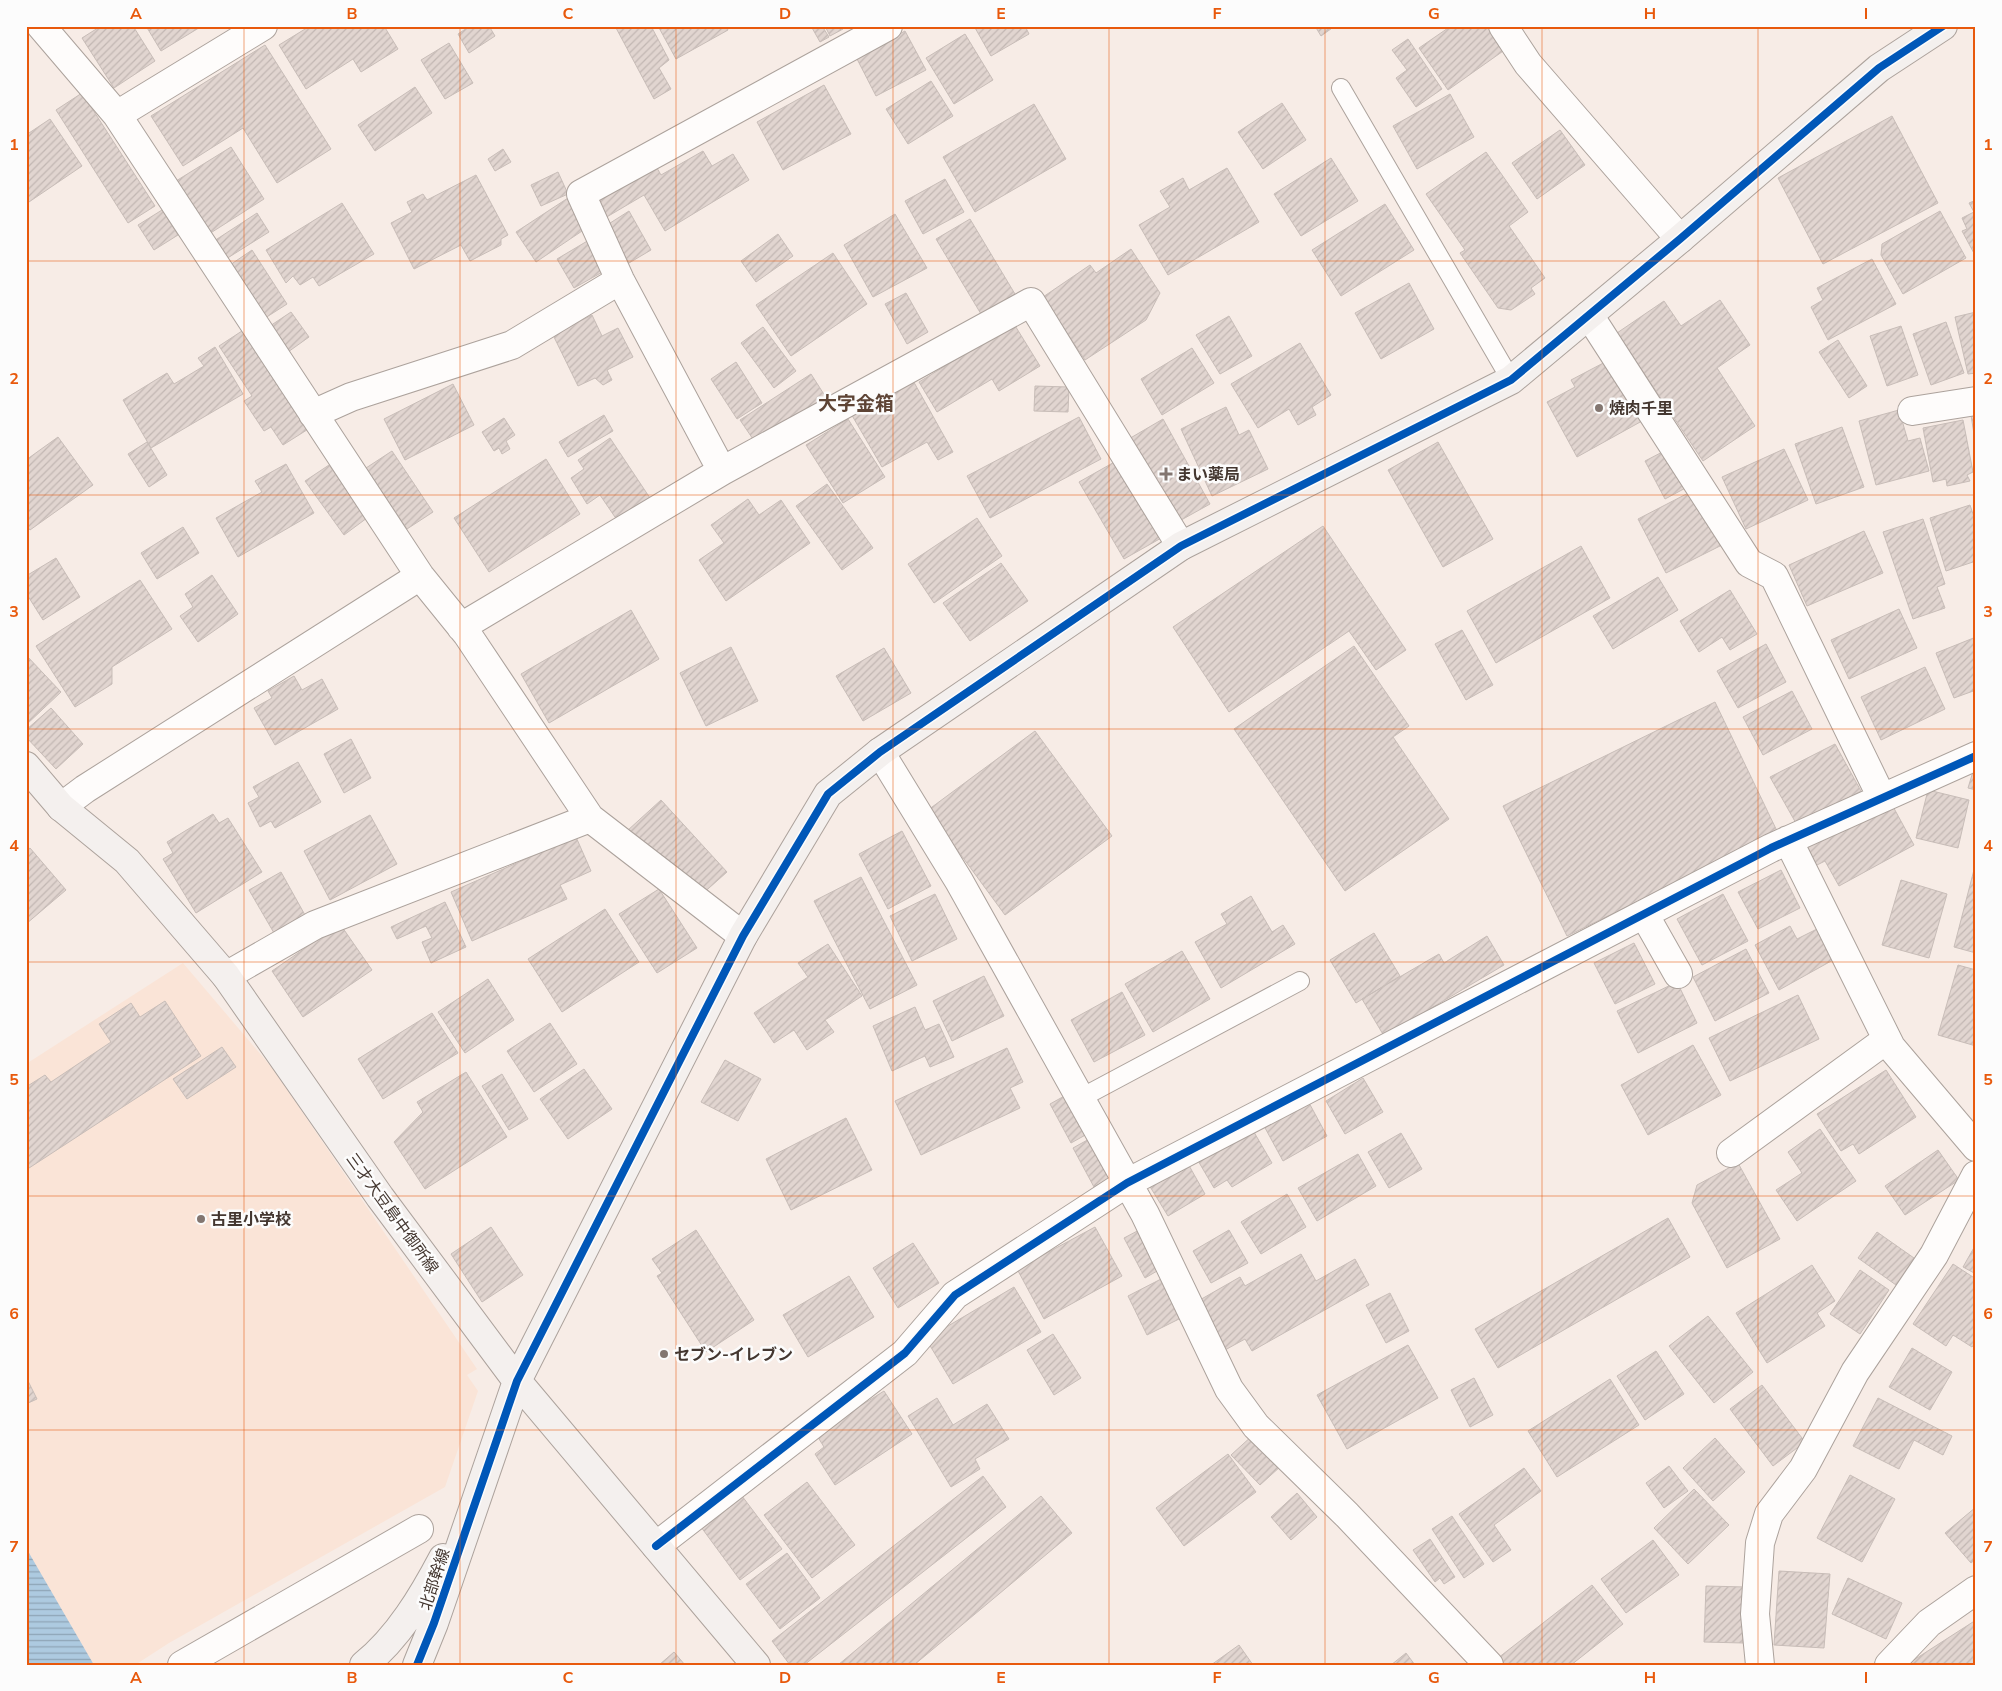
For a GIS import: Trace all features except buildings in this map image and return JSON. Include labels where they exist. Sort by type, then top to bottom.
[{"type":"street","points":[[41,26],[117,115],[420,576],[461,627],[590,818],[742,936]]},
{"type":"street","points":[[117,115],[264,26]]},
{"type":"street","points":[[722,471],[620,280],[581,194],[888,26]]},
{"type":"street","points":[[1503,26],[1528,64],[1680,240]]},
{"type":"street","points":[[474,1501],[517,1380],[742,936],[828,794],[880,752],[1181,546],[1511,380],[1680,240],[1879,68],[1943,26]]},
{"type":"street","points":[[313,414],[351,397],[486,356],[512,345],[620,280]]},
{"type":"street","points":[[461,627],[722,471],[1030,302],[1181,546]]},
{"type":"street","points":[[1590,315],[1749,563],[1774,576],[1882,798]]},
{"type":"street","points":[[1912,412],[1976,401]]},
{"type":"street","points":[[61,807],[85,789],[420,576]]},
{"type":"street","points":[[880,752],[959,881],[1079,1099],[1145,1214],[1234,1397],[1256,1426],[1347,1515],[1489,1665]]},
{"type":"street","points":[[656,1546],[905,1353],[955,1295],[1127,1183],[1788,840],[1976,756]]},
{"type":"street","name":"三才大豆島中御所線","points":[[26,766],[61,807],[127,861],[226,976],[380,1197],[517,1380],[756,1665]]},
{"type":"street","points":[[226,976],[315,925],[590,818]]},
{"type":"street","points":[[1788,840],[1886,1040],[1976,1147]]},
{"type":"street","points":[[1644,914],[1678,974]]},
{"type":"street","points":[[1731,1153],[1886,1040]]},
{"type":"street","points":[[1760,1665],[1755,1614],[1756,1596],[1760,1542],[1770,1514],[1803,1469],[1855,1372],[1934,1255],[1976,1175]]},
{"type":"street","name":"北部幹線","points":[[364,1665],[394,1634],[430,1583],[474,1501]]},
{"type":"street","name":"北部幹線","points":[[417,1665],[434,1623],[474,1501]]},
{"type":"street","points":[[182,1665],[419,1529]]},
{"type":"street","points":[[1889,1665],[1929,1623],[1976,1590]]},
{"type":"lane","points":[[1341,88],[1511,380]]},
{"type":"lane","points":[[1079,1099],[1300,981]]},
{"type":"shaded area","name":"古里小学校","points":[[183,963],[273,1069],[477,1369],[467,1375],[478,1391],[445,1487],[169,1643],[135,1665],[26,1665],[26,1064]]},
{"type":"water","points":[[29,1553],[94,1665],[26,1665],[26,1554]]},
{"type":"cycle path","points":[[417,1665],[434,1623],[517,1381],[743,936],[828,794],[880,752],[1181,546],[1511,380],[1680,239],[1879,68],[1943,26]]},
{"type":"cycle path","points":[[656,1546],[905,1353],[955,1295],[1127,1183],[1771,848],[1976,756]]},
{"type":"place","name":"焼肉千里","points":[[1599,408]]},
{"type":"place","name":"まい薬局","points":[[1166,474]]},
{"type":"place","name":"古里小学校","points":[[201,1219]]},
{"type":"place","name":"セブン-イレブン","points":[[664,1354]]},
{"type":"district","name":"大字金箱","points":[[856,403]]}]
